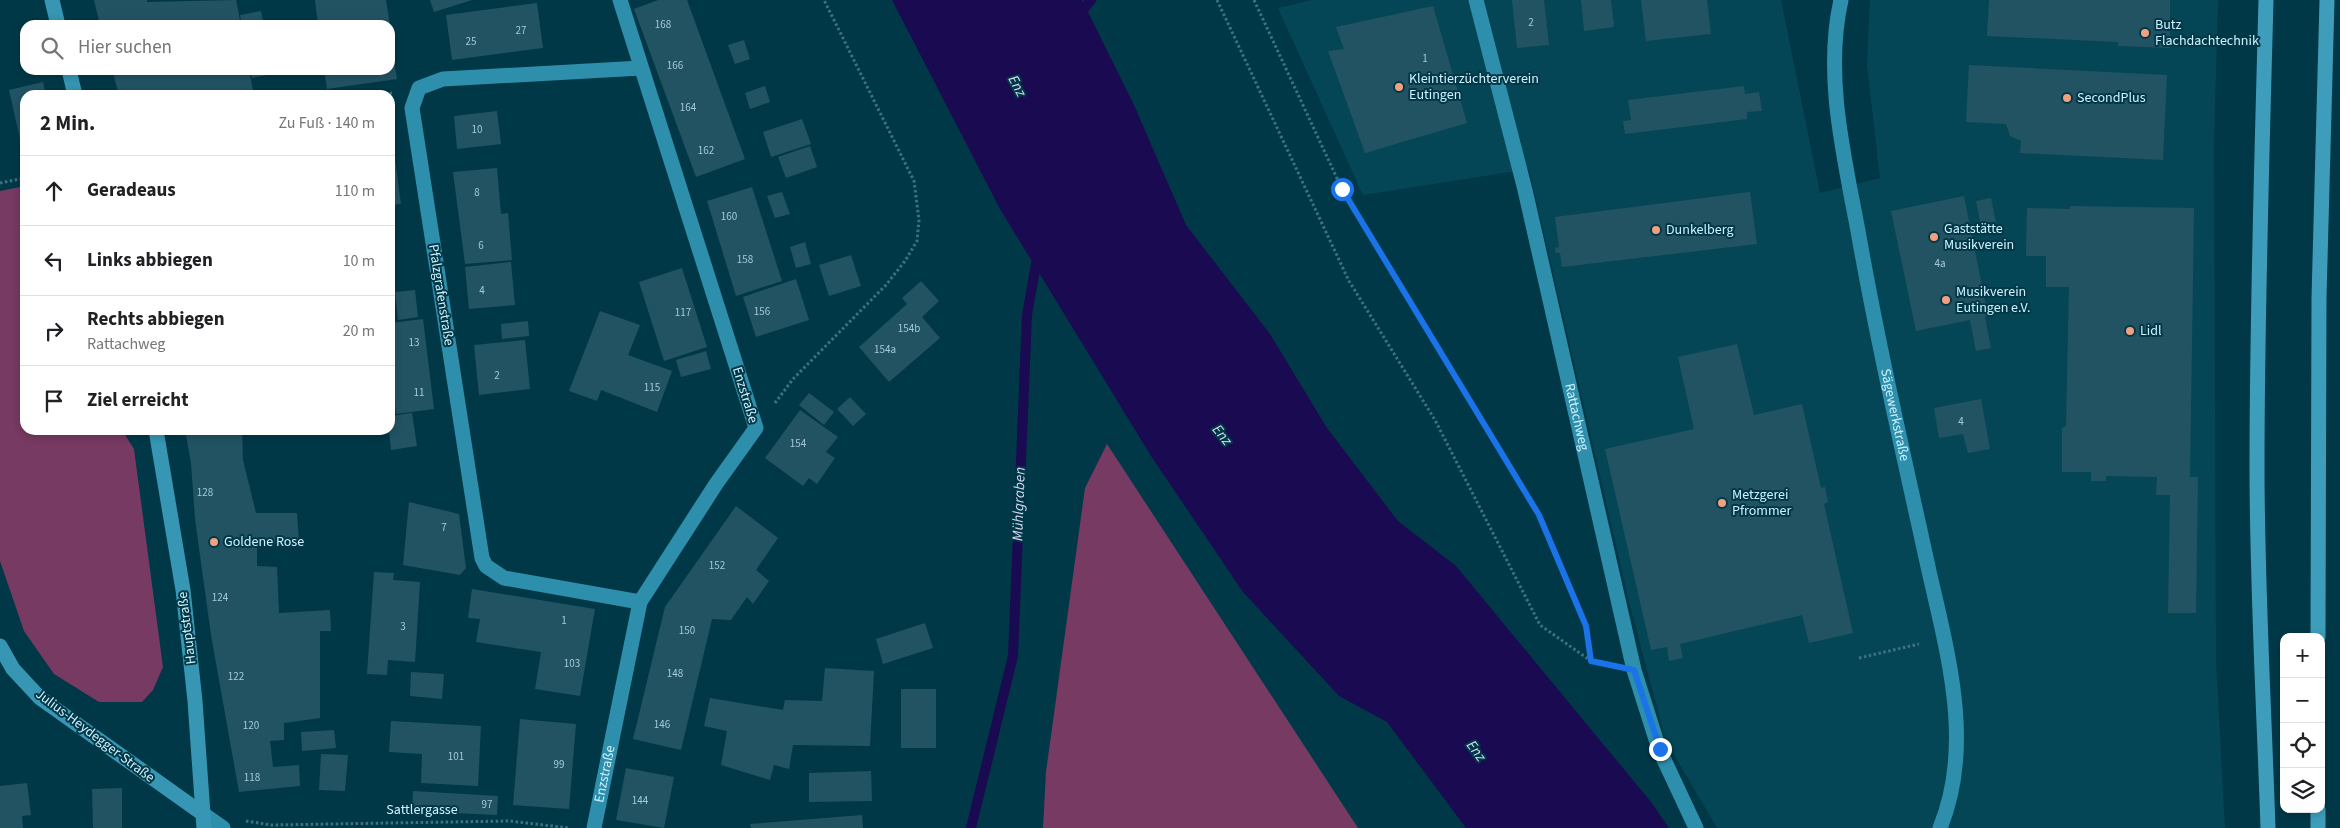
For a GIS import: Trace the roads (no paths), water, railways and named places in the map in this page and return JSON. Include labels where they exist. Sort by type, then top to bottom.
[{"type":"main road","points":[[2266,0],[2261,173],[2257,467],[2259,606],[2268,828]]},
{"type":"main road","points":[[2318,633],[2319,298],[2327,0]]},
{"type":"main road","points":[[2318,813],[2318,828]]},
{"type":"street","points":[[52,0],[57,20]]},
{"type":"street","name":"Enzstraße","points":[[594,828],[640,602],[716,484],[756,428],[620,0]]},
{"type":"street","name":"Rattachweg","points":[[1476,0],[1525,190],[1634,670],[1660,749],[1696,828]]},
{"type":"street","name":"Sägewerkstraße","points":[[1842,0],[1834,41],[1842,143],[1885,372],[1952,683],[1957,728],[1957,766],[1952,795],[1940,828]]},
{"type":"street","name":"Pfalzgrafenstraße","points":[[640,602],[504,578],[486,566],[482,558],[412,108],[419,88],[443,79],[641,68]]},
{"type":"street","points":[[70,75],[74,90]]},
{"type":"street","name":"Hauptstraße","points":[[157,435],[183,590],[196,701],[204,821]]},
{"type":"street","name":"Julius-Heydegger-Straße","points":[[0,646],[13,669],[40,698],[204,821]]},
{"type":"street","points":[[204,821],[223,828]]},
{"type":"water","name":"Enz","points":[[892,0],[1082,0],[1134,105],[1186,225],[1270,334],[1327,428],[1398,521],[1456,566],[1651,802],[1669,828],[1466,828],[1387,722],[1339,696],[1243,592],[1151,456],[1000,209]]},
{"type":"waterway","points":[[1077,17],[1091,0]]},
{"type":"waterway","name":"Mühlgraben","points":[[971,828],[1013,656],[1027,315],[1036,264],[1040,254]]},
{"type":"place","name":"Butz Flachdachtechnik","points":[[2145,33]]},
{"type":"place","name":"Kleintierzüchterverein Eutingen","points":[[1399,87]]},
{"type":"place","name":"SecondPlus","points":[[2067,98]]},
{"type":"place","name":"Dunkelberg","points":[[1656,230]]},
{"type":"place","name":"Gaststätte Musikverein","points":[[1934,237]]},
{"type":"place","name":"Musikverein Eutingen e.V.","points":[[1946,300]]},
{"type":"place","name":"Lidl","points":[[2130,331]]},
{"type":"place","name":"Metzgerei Pfrommer","points":[[1722,503]]},
{"type":"place","name":"Goldene Rose","points":[[214,542]]}]
